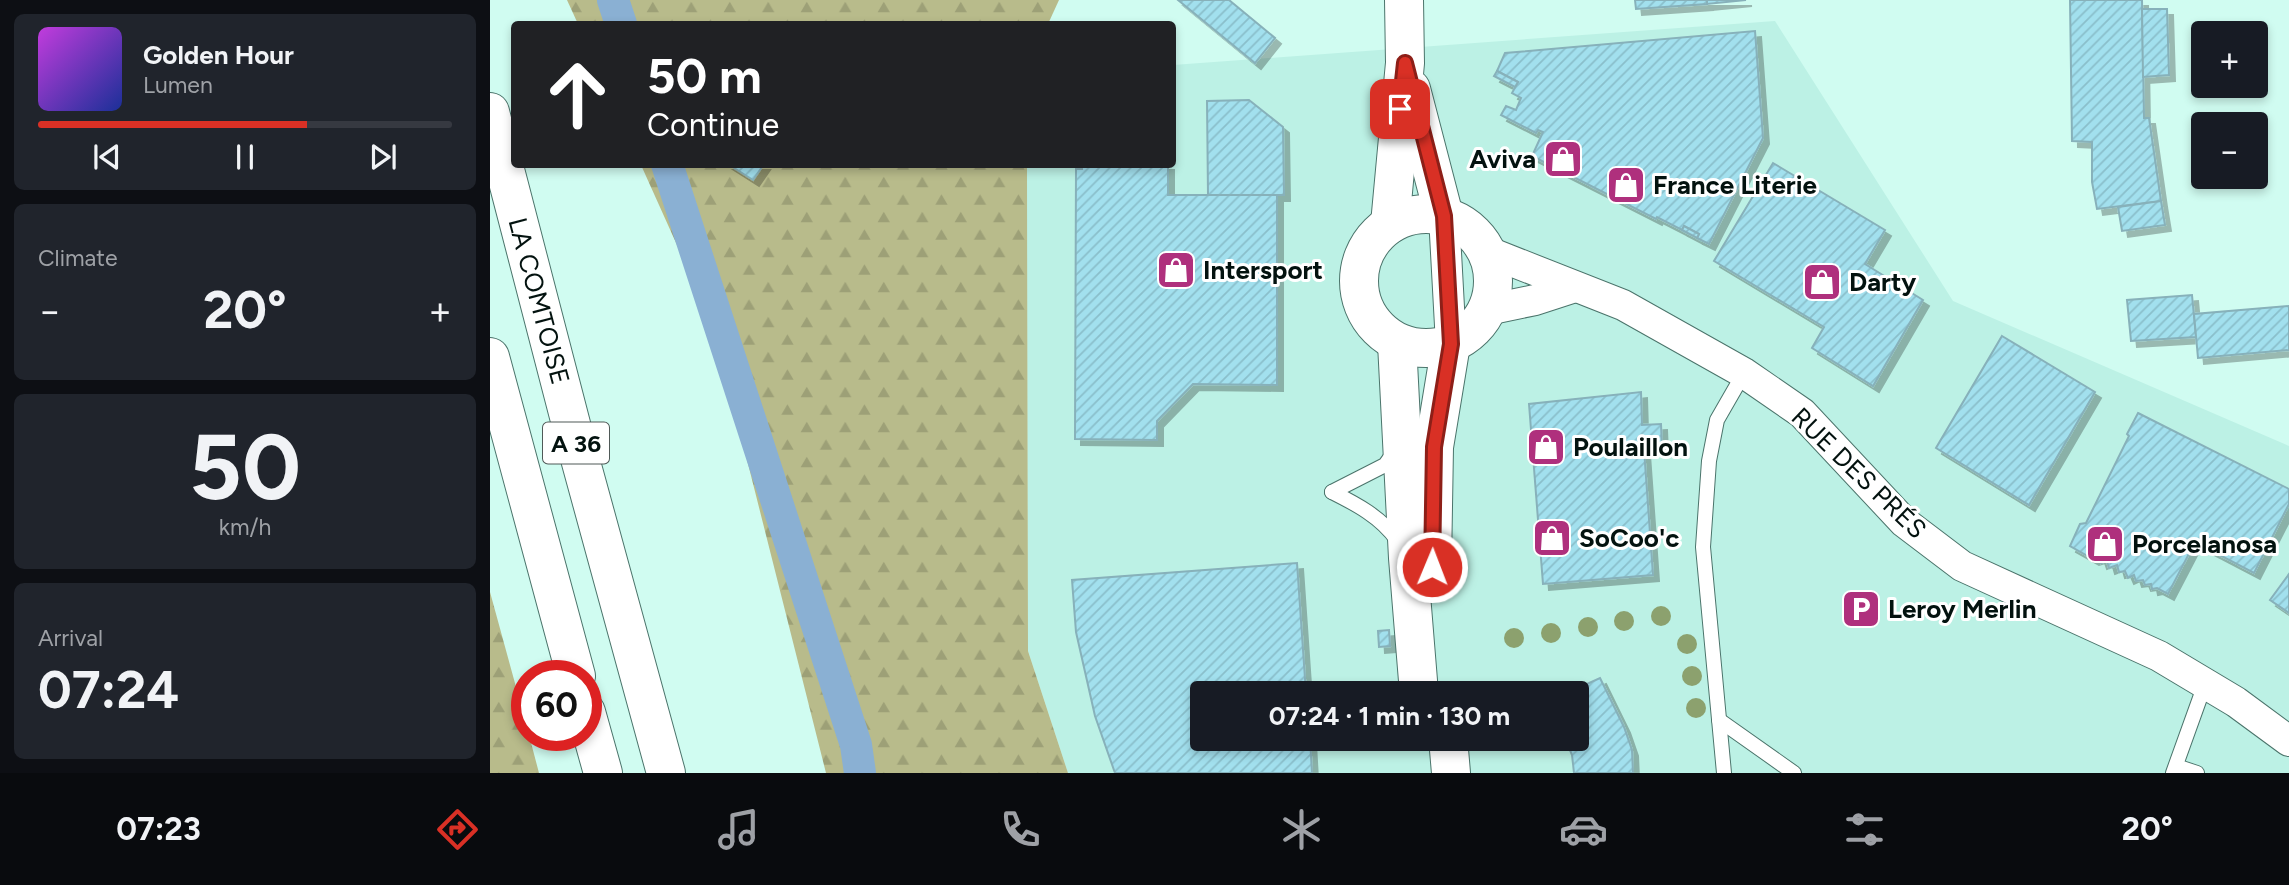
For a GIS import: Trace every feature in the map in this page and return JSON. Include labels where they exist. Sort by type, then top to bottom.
[{"type":"main road","points":[[1390,224],[1405,63],[1404,0]]},
{"type":"main road","points":[[1405,63],[1444,216]]},
{"type":"main road","name":"LA COMTOISE","points":[[490,112],[579,455],[666,773]]},
{"type":"main road","points":[[1407,216],[1444,216],[1461,223],[1476,235],[1486,251],[1493,271],[1493,291],[1487,310],[1472,330],[1451,344],[1424,348],[1397,342],[1373,323],[1359,295],[1358,275],[1364,254],[1374,237],[1390,224],[1407,216]]},
{"type":"main road","points":[[1397,342],[1408,558],[1418,681]]},
{"type":"main road","points":[[1443,681],[1432,567],[1434,447],[1451,344]]},
{"type":"main road","name":"A 36","points":[[490,357],[572,660]]},
{"type":"main road","points":[[597,751],[603,773]]},
{"type":"main road","points":[[1424,751],[1426,773]]},
{"type":"main road","points":[[1449,751],[1451,773]]},
{"type":"street","points":[[1444,216],[1451,344]]},
{"type":"street","name":"RUE DES PRÉS","points":[[1486,251],[1623,305],[1744,373],[1802,413],[1904,522],[1962,566],[2159,656],[2235,702],[2289,741]]},
{"type":"street","points":[[1487,310],[1535,300],[1575,287]]},
{"type":"lane","points":[[1724,773],[1703,547],[1708,474],[1717,420],[1744,373]]},
{"type":"lane","points":[[1402,441],[1385,465],[1332,492],[1359,506],[1388,528],[1408,558]]},
{"type":"lane","points":[[2197,773],[2175,769],[2205,684]]},
{"type":"lane","points":[[1719,720],[1794,773]]},
{"type":"shaded area","points":[[1775,21],[1953,301],[2289,446],[2289,773],[1068,773],[1028,651],[1027,168],[1176,168],[1176,65]]},
{"type":"green space","points":[[567,0],[1059,0],[1049,21],[577,21]]},
{"type":"green space","points":[[642,168],[1027,168],[1028,651],[1068,773],[826,773],[713,325]]},
{"type":"green space","points":[[490,592],[511,669],[511,751],[533,751],[539,773],[490,773]]},
{"type":"building","points":[[1178,0],[1229,0],[1275,38],[1255,63]]},
{"type":"building","points":[[1635,0],[1707,0],[1707,4],[1636,9]]},
{"type":"building","points":[[1707,0],[1746,0],[1707,4]]},
{"type":"building","points":[[2070,0],[2142,0],[2144,118],[2149,118],[2161,201],[2097,209],[2092,182],[2092,142],[2072,141]]},
{"type":"building","points":[[2142,9],[2167,9],[2169,75],[2143,77]]},
{"type":"building","points":[[1755,31],[1763,138],[1709,244],[1697,238],[1699,234],[1684,226],[1682,230],[1657,217],[1656,219],[1532,156],[1543,132],[1538,130],[1536,133],[1501,115],[1506,106],[1516,110],[1521,98],[1512,93],[1518,82],[1497,71],[1505,53]]},
{"type":"building","points":[[1497,71],[1518,82],[1515,87],[1494,76]]},
{"type":"building","points":[[1249,100],[1283,127],[1284,195],[1208,195],[1207,101]]},
{"type":"building","name":"Darty","points":[[1773,163],[1885,230],[1865,264],[1923,300],[1873,386],[1812,348],[1824,327],[1714,261]]},
{"type":"building","points":[[734,168],[761,168],[753,180]]},
{"type":"building","name":"Intersport","points":[[1168,168],[1168,195],[1277,195],[1277,385],[1193,384],[1157,421],[1157,440],[1075,439],[1076,169]]},
{"type":"building","points":[[2161,201],[2165,225],[2122,231],[2118,207]]},
{"type":"building","points":[[1684,226],[1699,234],[1697,238],[1682,230]]},
{"type":"building","points":[[2192,295],[2196,337],[2131,341],[2127,300]]},
{"type":"building","points":[[2289,306],[2289,350],[2198,358],[2194,314]]},
{"type":"building","points":[[2002,336],[2095,392],[2029,505],[1936,448]]},
{"type":"building","points":[[1641,392],[1642,425],[1661,424],[1662,448],[1644,449],[1653,575],[1543,584],[1529,404]]},
{"type":"building","points":[[2138,413],[2289,489],[2289,504],[2254,573],[2195,542],[2168,594],[2157,588],[2152,589],[2151,584],[2145,585],[2143,580],[2136,581],[2134,575],[2128,578],[2125,571],[2119,572],[2117,565],[2109,568],[2107,561],[2101,563],[2099,557],[2093,559],[2070,546],[2080,524],[2086,523]]},
{"type":"building","points":[[1297,563],[1305,681],[1190,681],[1190,751],[1311,751],[1312,773],[1115,773],[1095,716],[1076,632],[1072,580]]},
{"type":"building","points":[[2289,574],[2289,613],[2270,600]]},
{"type":"building","points":[[1389,630],[1390,646],[1379,647],[1378,631]]},
{"type":"building","points":[[1600,678],[1624,727],[1632,750],[1633,773],[1574,773],[1570,751],[1589,751],[1589,683]]},
{"type":"waterway","points":[[613,0],[620,21]]},
{"type":"waterway","points":[[668,168],[856,745],[860,773]]},
{"type":"place","name":"Aviva","points":[[1563,159]]},
{"type":"place","name":"France Literie","points":[[1626,185]]},
{"type":"place","name":"Intersport","points":[[1176,270]]},
{"type":"place","name":"Darty","points":[[1822,282]]},
{"type":"place","name":"Poulaillon","points":[[1546,447]]},
{"type":"place","name":"SoCoo'c","points":[[1552,538]]},
{"type":"place","name":"Porcelanosa","points":[[2105,544]]},
{"type":"place","name":"Leroy Merlin","points":[[1861,609]]},
{"type":"route","points":[[1400,109],[1405,63],[1444,216],[1451,344],[1434,447],[1432,567]]}]
